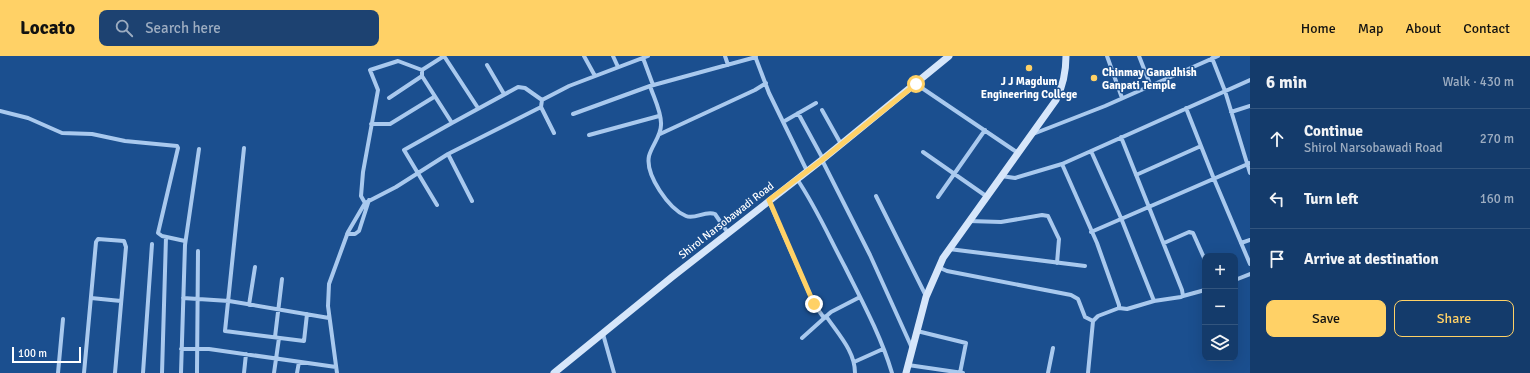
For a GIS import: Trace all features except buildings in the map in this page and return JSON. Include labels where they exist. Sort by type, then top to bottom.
[{"type":"main road","name":"Shirol Narsobawadi Road","points":[[554,373],[769,200],[842,144],[949,56]]},
{"type":"main road","points":[[906,373],[926,297],[938,267],[968,221],[1056,100],[1062,88],[1066,68],[1066,56]]},
{"type":"street","points":[[422,70],[444,56],[478,108]]},
{"type":"street","points":[[584,56],[595,76]]},
{"type":"street","points":[[613,56],[618,67]]},
{"type":"street","points":[[542,100],[569,86],[641,57],[648,56]]},
{"type":"street","points":[[725,56],[728,65]]},
{"type":"street","points":[[1107,56],[1122,98]]},
{"type":"street","points":[[1139,56],[1150,84]]},
{"type":"street","points":[[1032,134],[1122,98],[1150,84],[1218,56]]},
{"type":"street","points":[[641,57],[652,86],[661,122],[659,134],[653,145],[649,162],[654,182],[661,194],[688,217],[708,212],[716,214],[728,233]]},
{"type":"street","points":[[573,114],[652,86],[755,57],[783,122],[807,171]]},
{"type":"street","points":[[1210,58],[1224,91],[1250,172]]},
{"type":"street","points":[[367,201],[361,196],[371,124],[378,90],[370,70],[398,61],[422,70]]},
{"type":"street","points":[[487,65],[504,94]]},
{"type":"street","points":[[422,70],[422,76],[452,123]]},
{"type":"street","points":[[389,98],[422,76]]},
{"type":"street","points":[[1001,176],[1015,178],[1062,164],[1250,80]]},
{"type":"street","points":[[659,134],[755,90],[766,83]]},
{"type":"street","points":[[916,84],[1018,153]]},
{"type":"street","points":[[437,205],[404,150],[513,89],[521,87],[542,100]]},
{"type":"street","points":[[371,124],[390,124],[434,97]]},
{"type":"street","points":[[542,100],[541,107],[554,134]]},
{"type":"street","points":[[783,122],[816,103]]},
{"type":"street","points":[[1231,112],[1250,106]]},
{"type":"street","points":[[337,373],[329,318],[329,284],[353,220],[367,201],[396,187],[448,154],[541,107]]},
{"type":"street","points":[[1186,108],[1250,264]]},
{"type":"street","points":[[822,110],[842,144]]},
{"type":"street","points":[[0,111],[28,118],[62,133],[92,134],[125,141],[178,146],[158,232],[160,235],[185,241]]},
{"type":"street","points":[[798,113],[823,159],[870,255],[912,348]]},
{"type":"street","points":[[589,135],[660,116]]},
{"type":"street","points":[[938,197],[985,130]]},
{"type":"street","points":[[1121,137],[1164,243],[1183,296]]},
{"type":"street","points":[[1136,175],[1201,146]]},
{"type":"street","points":[[244,148],[225,330],[304,341],[307,314]]},
{"type":"street","points":[[181,373],[185,241],[199,149]]},
{"type":"street","points":[[1091,151],[1121,218],[1154,301]]},
{"type":"street","points":[[923,152],[986,196]]},
{"type":"street","points":[[448,154],[472,201]]},
{"type":"street","points":[[1062,164],[1097,243],[1119,308]]},
{"type":"street","points":[[1091,232],[1248,164]]},
{"type":"street","points":[[797,179],[808,196],[860,297],[892,373]]},
{"type":"street","points":[[876,196],[926,297]]},
{"type":"street","points":[[769,200],[814,304],[851,354],[854,362],[855,373]]},
{"type":"street","points":[[347,234],[355,234],[359,231],[367,201]]},
{"type":"street","points":[[968,221],[1001,222],[1042,215],[1048,216],[1059,239],[1057,263]]},
{"type":"street","points":[[1164,243],[1189,232],[1193,233],[1202,253]]},
{"type":"street","points":[[162,373],[166,237]]},
{"type":"street","points":[[84,373],[96,242],[98,239],[102,238],[124,241],[125,243],[114,373]]},
{"type":"street","points":[[1241,243],[1250,240]]},
{"type":"street","points":[[143,373],[152,244]]},
{"type":"street","points":[[949,249],[1085,266]]},
{"type":"street","points":[[197,373],[198,250]]},
{"type":"street","points":[[249,305],[255,267]]},
{"type":"street","points":[[938,267],[948,271],[1010,285],[1071,295],[1078,299],[1085,317],[1093,321]]},
{"type":"street","points":[[1238,279],[1250,274]]},
{"type":"street","points":[[274,373],[278,309],[282,278]]},
{"type":"street","points":[[1088,373],[1093,321],[1098,316],[1119,308],[1127,309],[1154,301],[1202,291]]},
{"type":"street","points":[[802,338],[825,317],[860,297]]},
{"type":"street","points":[[91,298],[121,301]]},
{"type":"street","points":[[183,298],[229,301],[329,318]]},
{"type":"street","points":[[58,373],[63,319]]},
{"type":"street","points":[[908,365],[961,373],[966,343],[917,331]]},
{"type":"street","points":[[602,334],[614,373]]},
{"type":"street","points":[[1048,373],[1053,348]]},
{"type":"street","points":[[181,349],[197,349],[246,354],[336,367]]},
{"type":"street","points":[[854,362],[883,349]]},
{"type":"street","points":[[244,373],[246,354]]},
{"type":"street","points":[[297,373],[299,362]]},
{"type":"place","name":"J J Magdum Engineering College","points":[[1029,68]]},
{"type":"place","name":"Chinmay Ganadhish Ganpati Temple","points":[[1094,78]]},
{"type":"route","points":[[814,304],[769,200],[822,160],[916,84]]}]
